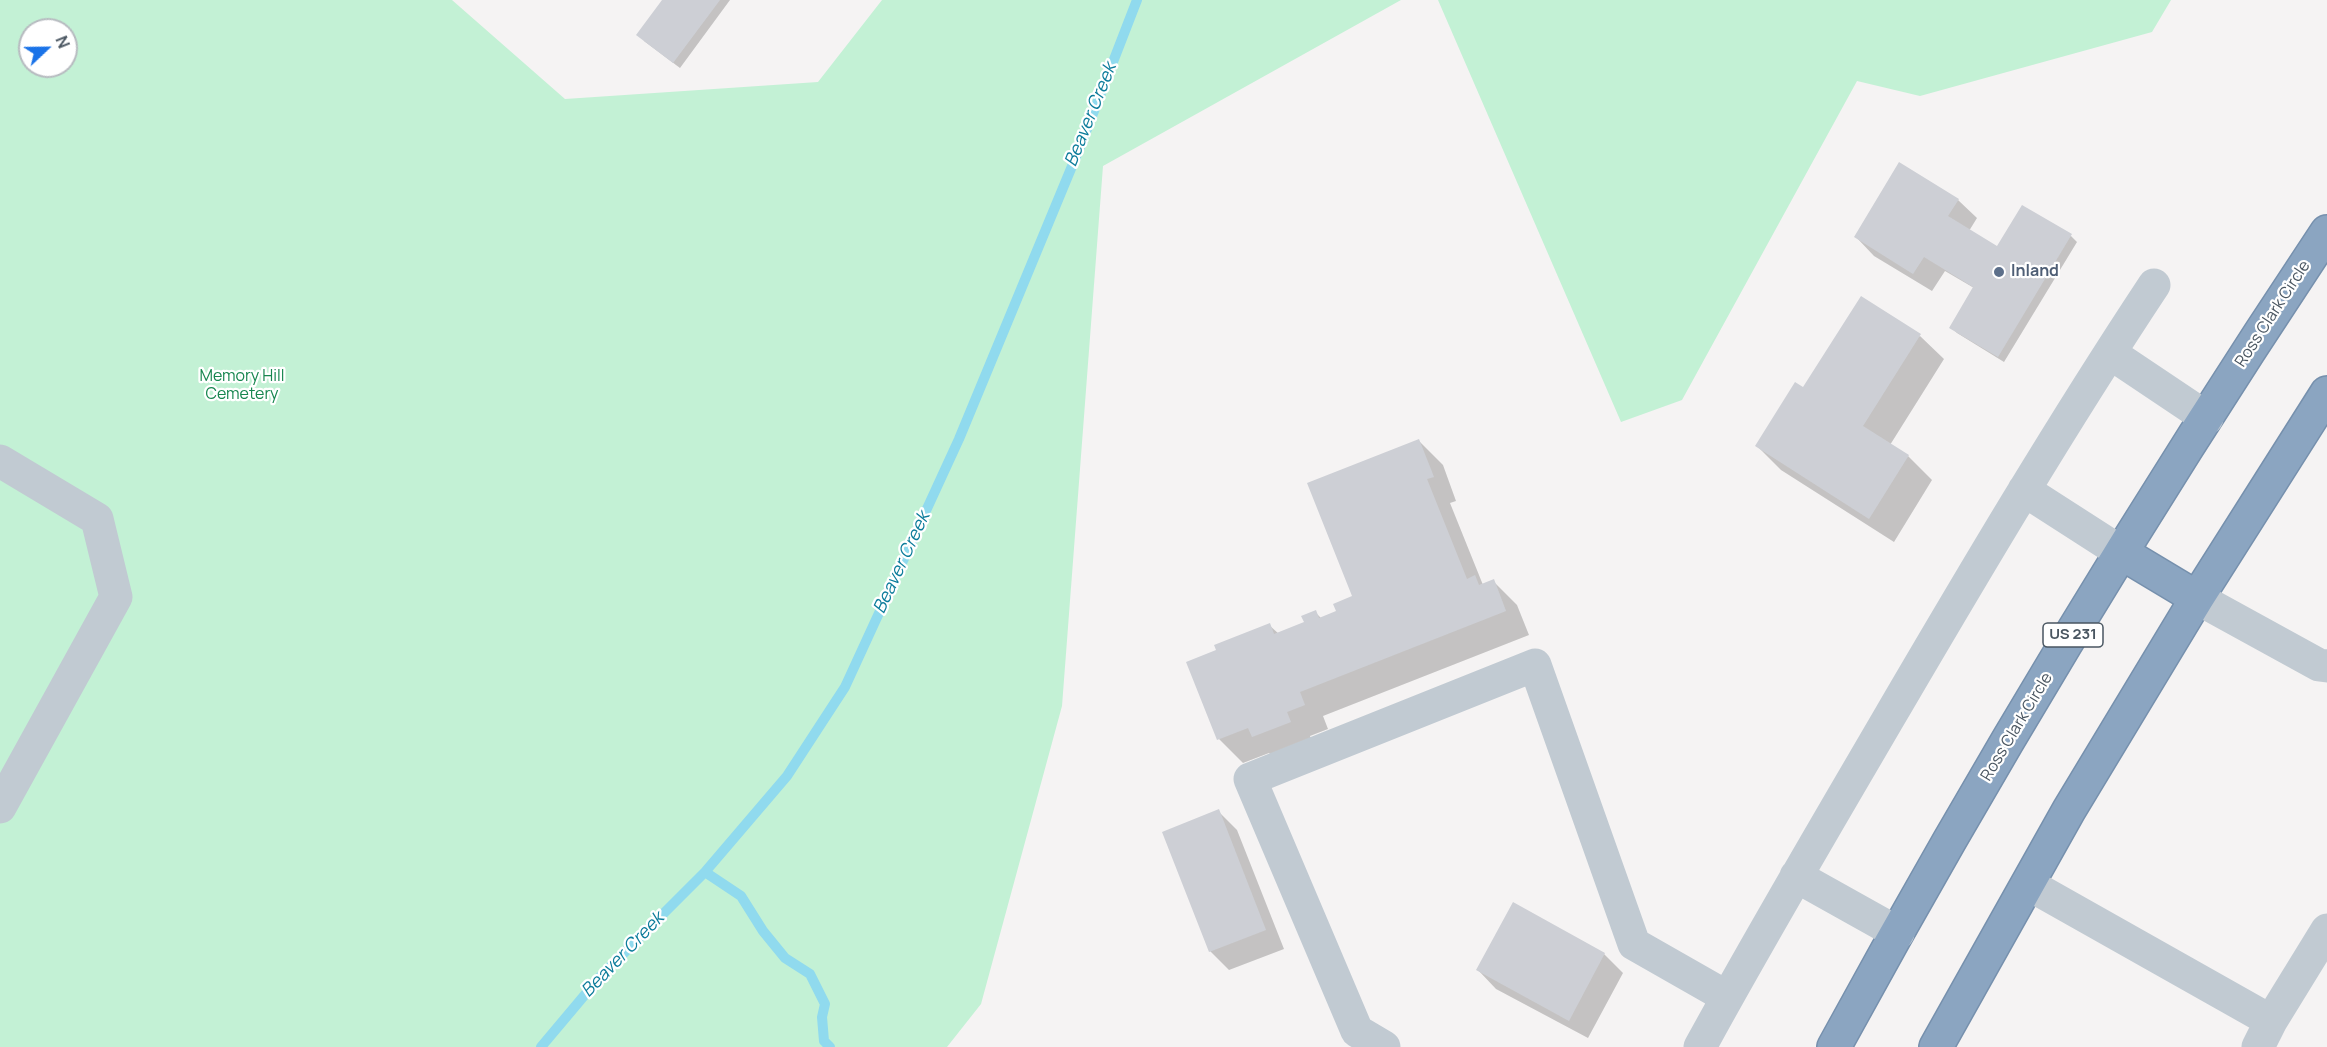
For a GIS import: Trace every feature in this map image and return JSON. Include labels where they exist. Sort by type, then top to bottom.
[{"type":"highway","name":"Ross Clark Circle","points":[[1834,1047],[1989,774],[2122,553],[2327,232]]},
{"type":"highway","points":[[1936,1047],[2069,810],[2197,598],[2327,393]]},
{"type":"highway","points":[[2122,553],[2197,598]]},
{"type":"lane","points":[[1700,1047],[1796,876],[2024,490],[2154,285]]},
{"type":"lane","points":[[2110,353],[2207,418]]},
{"type":"lane","points":[[0,461],[97,519],[116,597],[0,807]]},
{"type":"lane","points":[[2024,490],[2122,553]]},
{"type":"lane","points":[[2197,598],[2319,665],[2327,666]]},
{"type":"lane","points":[[1383,1047],[1357,1031],[1250,779],[1534,665],[1634,944],[1727,997]]},
{"type":"lane","points":[[1796,876],[1898,933]]},
{"type":"lane","points":[[2028,884],[2264,1034],[2327,930]]},
{"type":"green space","name":"Memory Hill Cemetery","points":[[0,0],[452,0],[565,99],[818,82],[882,0],[1401,0],[1103,166],[1062,706],[981,1004],[947,1047],[0,1047]]},
{"type":"green space","points":[[1438,0],[2171,0],[2152,32],[1920,96],[1857,81],[1682,400],[1621,422]]},
{"type":"building","points":[[662,0],[720,0],[673,63],[636,35]]},
{"type":"building","name":"Inland","points":[[1899,162],[1959,199],[1948,216],[1997,246],[2022,205],[2072,234],[1998,357],[1949,328],[1973,287],[1924,257],[1913,274],[1854,237]]},
{"type":"building","points":[[1861,296],[1921,334],[1863,426],[1909,455],[1869,519],[1755,446],[1795,382],[1803,387]]},
{"type":"building","points":[[1419,439],[1434,477],[1427,479],[1467,579],[1475,575],[1479,585],[1494,579],[1506,611],[1300,692],[1305,705],[1287,712],[1291,722],[1252,737],[1248,728],[1217,740],[1186,662],[1216,650],[1214,645],[1270,623],[1274,634],[1304,622],[1301,616],[1316,610],[1319,618],[1336,611],[1333,604],[1352,596],[1307,483]]},
{"type":"building","points":[[1219,809],[1266,930],[1209,952],[1162,832]]},
{"type":"building","points":[[1513,902],[1605,953],[1569,1021],[1476,970]]},
{"type":"waterway","name":"Beaver Creek","points":[[541,1047],[599,978],[705,872],[787,776],[845,687],[959,439],[1082,142],[1137,0]]},
{"type":"waterway","points":[[705,872],[741,896],[763,931],[785,958],[810,974],[825,1004],[822,1017],[824,1041],[830,1047]]},
{"type":"place","name":"Inland","points":[[1999,272]]}]
